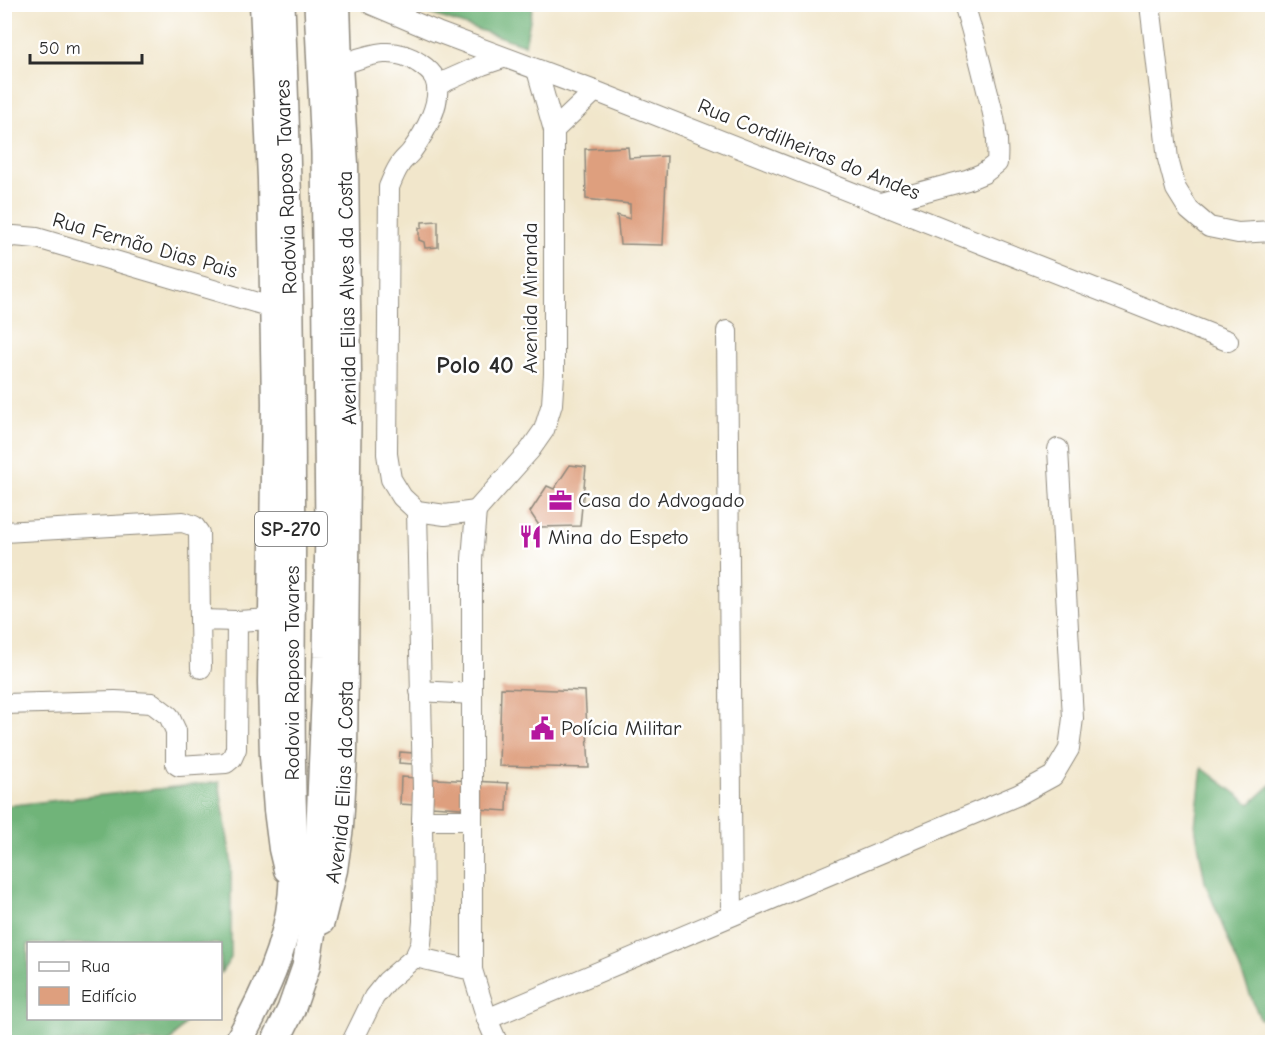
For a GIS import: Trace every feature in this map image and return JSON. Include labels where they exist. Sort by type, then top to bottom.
[{"type":"highway","name":"Rodovia Raposo Tavares","points":[[238,1042],[273,972],[284,936],[292,896],[291,387],[288,177],[280,4]]},
{"type":"highway","name":"Rodovia Raposo Tavares","points":[[275,1042],[291,1010],[306,967],[315,913],[327,657],[329,526],[325,164],[318,4]]},
{"type":"main road","points":[[262,4],[270,179],[274,404],[270,683],[272,756],[281,849],[292,896]]},
{"type":"main road","name":"Avenida Elias Alves da Costa","points":[[338,4],[346,164],[349,373],[348,592]]},
{"type":"main road","name":"Avenida Elias da Costa","points":[[306,967],[328,902],[341,826],[345,753],[348,592]]},
{"type":"street","name":"Rua Cordilheiras do Andes","points":[[371,4],[503,58],[595,91],[1228,341]]},
{"type":"street","points":[[881,203],[967,180],[984,173],[997,163],[999,145],[994,119],[964,4]]},
{"type":"street","points":[[1150,4],[1168,159],[1176,189],[1189,210],[1209,227],[1238,233],[1272,231]]},
{"type":"street","points":[[340,65],[372,54],[392,52],[410,57],[427,69],[437,85],[435,106],[422,136],[400,164],[389,187],[387,454],[391,479],[402,497],[417,511],[446,515],[476,511],[472,558],[471,970],[497,1042]]},
{"type":"street","points":[[437,85],[503,58]]},
{"type":"street","name":"Avenida Miranda","points":[[476,511],[530,450],[544,430],[552,404],[554,130],[537,70]]},
{"type":"street","points":[[554,130],[595,91]]},
{"type":"street","name":"Rua Fernão Dias Pais","points":[[4,239],[14,236],[37,238],[272,307]]},
{"type":"street","points":[[727,331],[732,915]]},
{"type":"street","points":[[487,1019],[1018,795],[1053,776],[1069,749],[1073,718],[1058,449]]},
{"type":"street","points":[[352,1042],[374,997],[387,981],[416,957],[421,944],[423,789],[417,511]]},
{"type":"street","points":[[4,532],[183,522],[194,526],[200,533],[201,668]]},
{"type":"street","points":[[201,620],[271,619]]},
{"type":"street","points":[[4,704],[115,701],[152,703],[169,716],[176,731],[176,764],[179,766],[226,763],[232,758],[236,749],[237,621]]},
{"type":"street","points":[[420,691],[472,694]]},
{"type":"street","points":[[422,820],[472,820]]},
{"type":"street","points":[[416,957],[471,970]]},
{"type":"green space","points":[[403,5],[533,5],[525,45]]},
{"type":"green space","points":[[1202,768],[1250,804],[1272,784],[1272,1018],[1260,1019],[1205,882],[1195,826]]},
{"type":"green space","points":[[219,782],[231,860],[231,958],[222,972],[222,942],[27,942],[27,1020],[187,1020],[170,1042],[5,1042],[5,806]]},
{"type":"building","points":[[628,147],[629,158],[667,156],[663,245],[620,244],[617,215],[630,219],[630,204],[586,199],[585,149]]},
{"type":"building","points":[[438,221],[438,247],[425,248],[424,242],[419,240],[419,228],[422,227],[422,222]]},
{"type":"building","name":"Casa do Advogado","points":[[570,465],[586,467],[580,526],[540,527],[530,512],[547,486],[554,489]]},
{"type":"building","name":"Polícia Militar","points":[[501,688],[585,691],[589,768],[499,766]]},
{"type":"building","points":[[400,752],[413,753],[413,764],[399,763]]},
{"type":"building","points":[[401,777],[508,783],[507,811],[400,804]]},
{"type":"place","name":"Casa do Advogado","points":[[560,500]]},
{"type":"place","name":"Mina do Espeto","points":[[530,537]]},
{"type":"place","name":"Polícia Militar","points":[[543,728]]},
{"type":"district","name":"Polo 40","points":[[475,365]]}]
